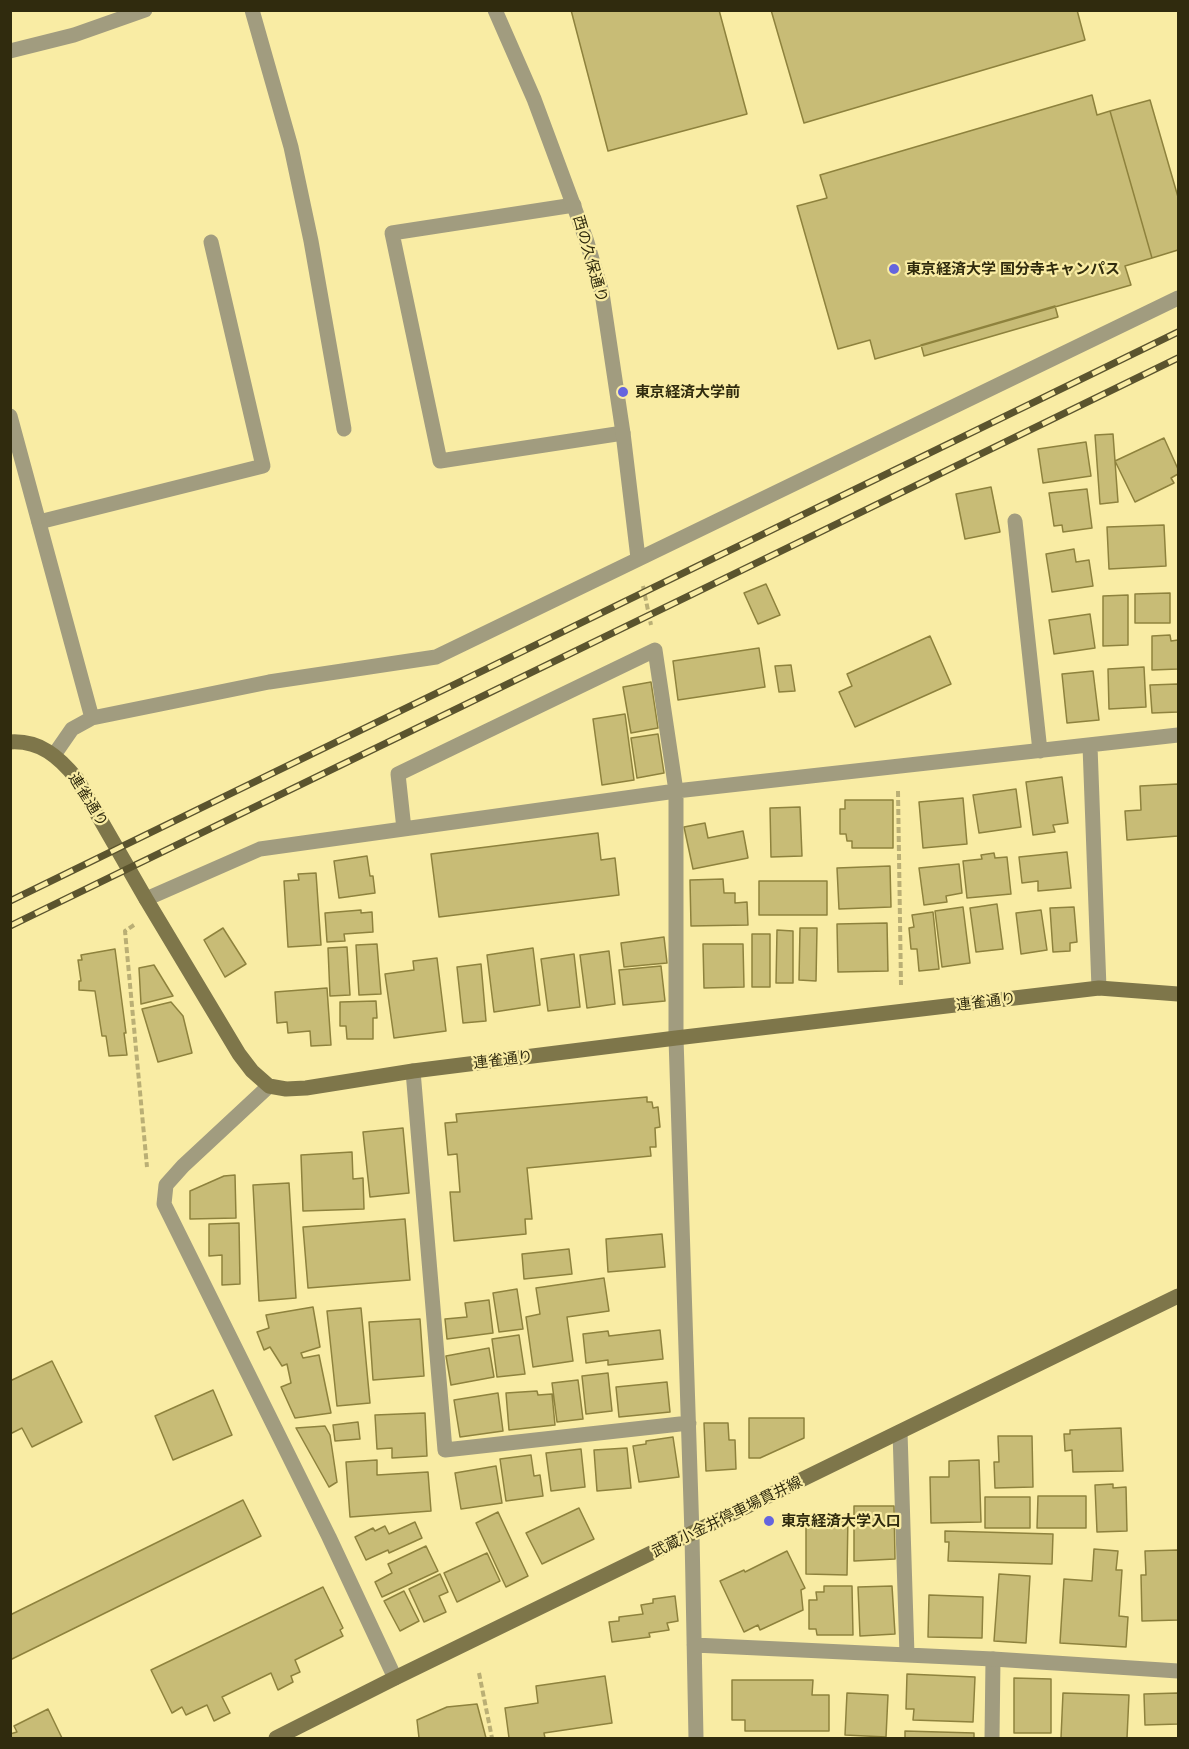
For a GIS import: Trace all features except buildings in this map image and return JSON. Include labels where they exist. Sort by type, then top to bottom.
[{"type":"main road","name":"連雀通り","points":[[10,742],[22,741],[36,744],[64,763],[77,778],[146,899],[244,1062],[269,1086],[286,1089],[306,1088],[413,1071],[1100,988],[1179,994]]},
{"type":"main road","name":"武蔵小金井停車場貫井線","points":[[276,1738],[1179,1296]]},
{"type":"street","points":[[10,51],[74,35],[145,10]]},
{"type":"street","points":[[252,10],[291,147],[311,241],[344,429]]},
{"type":"street","name":"西の久保通り","points":[[495,10],[534,99],[602,293],[623,433],[638,558]]},
{"type":"street","points":[[573,205],[392,233],[440,461],[623,433]]},
{"type":"street","points":[[39,522],[263,466],[211,242]]},
{"type":"street","points":[[54,755],[72,729],[92,718],[269,682],[436,657],[1179,298]]},
{"type":"street","points":[[10,416],[92,718]]},
{"type":"street","points":[[1016,521],[1041,751]]},
{"type":"street","points":[[404,829],[399,774],[655,650],[676,791],[676,1038],[689,1423],[696,1738]]},
{"type":"street","points":[[146,899],[260,849],[676,791],[1179,735]]},
{"type":"street","points":[[1090,746],[1100,988]]},
{"type":"street","points":[[413,1071],[445,1450],[689,1423]]},
{"type":"street","points":[[269,1086],[183,1166],[166,1185],[164,1204],[329,1537],[395,1678]]},
{"type":"street","points":[[900,1432],[907,1655]]},
{"type":"street","points":[[694,1645],[993,1659],[1179,1671]]},
{"type":"street","points":[[992,1738],[993,1659]]},
{"type":"path","points":[[638,558],[655,650]]},
{"type":"path","points":[[898,766],[902,1012]]},
{"type":"path","points":[[146,899],[137,923],[125,931],[148,1179],[166,1185]]},
{"type":"path","points":[[479,1673],[492,1738]]},
{"type":"railway","points":[[10,901],[1178,332]]},
{"type":"railway","points":[[10,926],[1178,358]]},
{"type":"place","name":"東京経済大学 国分寺キャンパス","points":[[894,269]]},
{"type":"place","name":"東京経済大学前","points":[[623,392]]},
{"type":"place","name":"東京経済大学入口","points":[[769,1521]]}]
